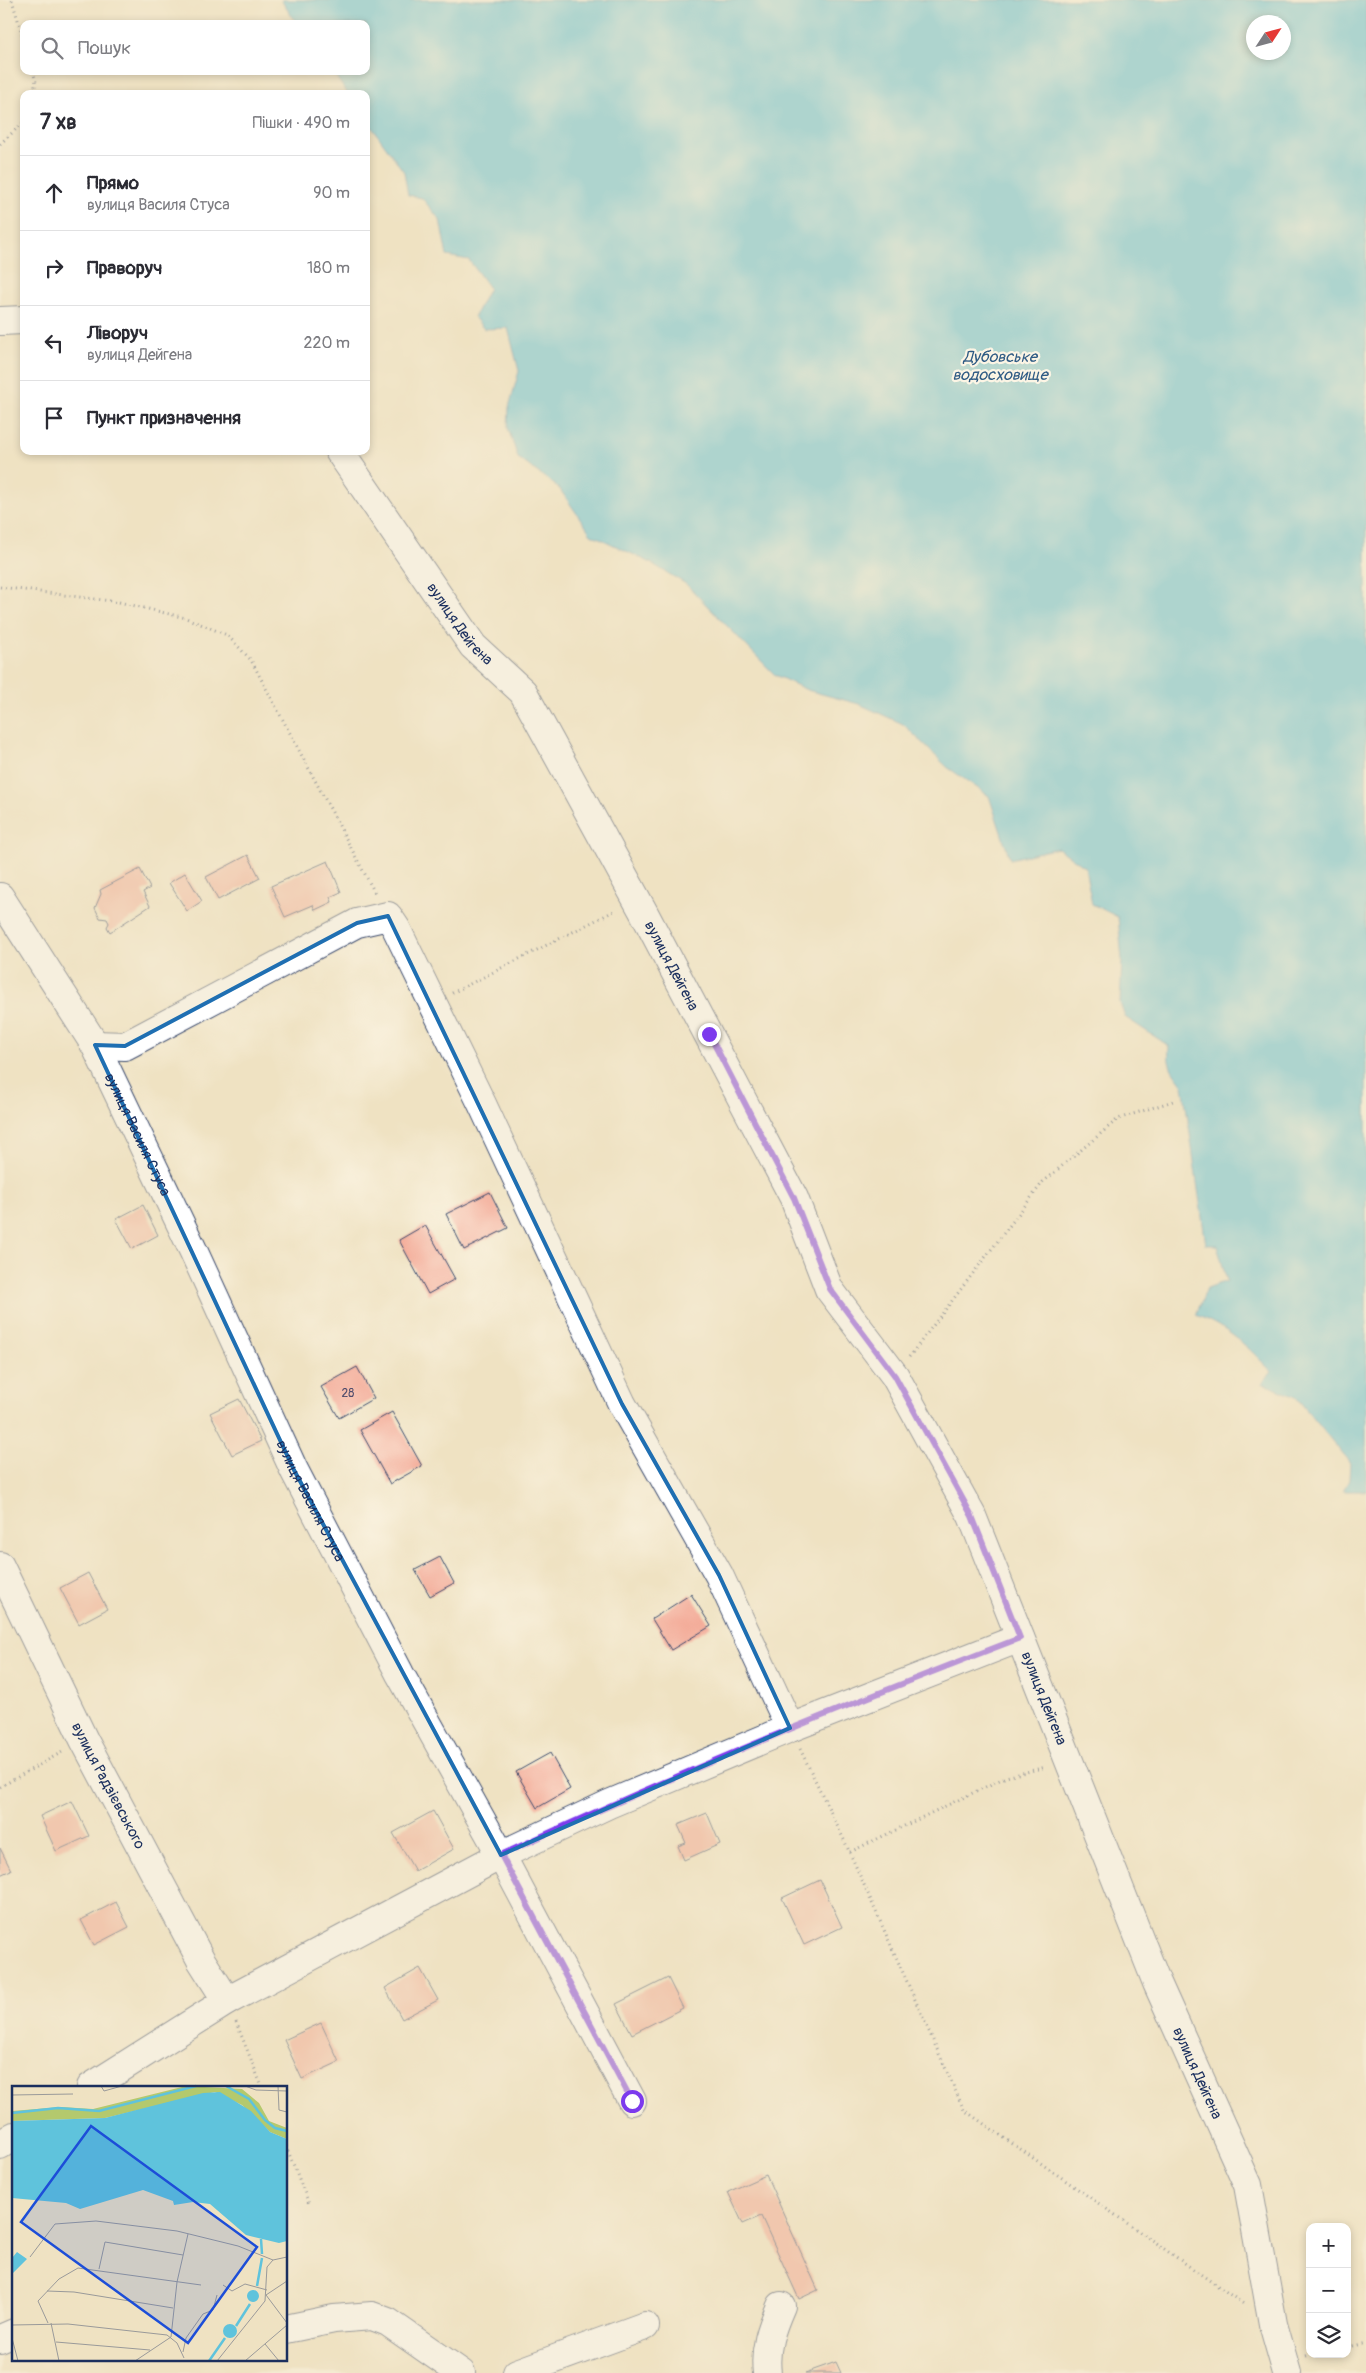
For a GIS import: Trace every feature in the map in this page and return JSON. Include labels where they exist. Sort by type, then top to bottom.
[{"type":"street","points":[[0,321],[20,320]]},
{"type":"street","name":"вулиця Дейгена","points":[[342,455],[473,646],[523,692],[637,900],[794,1198],[830,1289],[895,1376],[972,1516],[1156,1983],[1248,2186],[1273,2324],[1287,2373]]},
{"type":"street","name":"вулиця Василя Стуса","points":[[0,897],[95,1046],[294,1470],[400,1674],[501,1855],[632,2101]]},
{"type":"street","points":[[95,1046],[126,1046],[357,923],[388,916],[396,928],[486,1113],[622,1404],[719,1575],[790,1728]]},
{"type":"street","name":"вулиця Радзієвського","points":[[0,1566],[84,1740],[201,1960],[227,2001]]},
{"type":"street","points":[[93,2086],[227,2001],[501,1855],[610,1804],[790,1728],[1020,1638]]},
{"type":"street","points":[[0,2145],[12,2137]]},
{"type":"street","points":[[767,2373],[765,2358],[767,2341],[781,2306]]},
{"type":"street","points":[[288,2329],[334,2319],[372,2316],[388,2322],[401,2330],[461,2373]]},
{"type":"street","points":[[517,2373],[645,2326]]},
{"type":"street","points":[[0,2339],[12,2334]]},
{"type":"path","points":[[12,0],[20,27]]},
{"type":"path","points":[[34,75],[36,82],[34,90]]},
{"type":"path","points":[[0,144],[20,126]]},
{"type":"path","points":[[0,587],[119,602],[186,618],[227,635],[251,660],[369,884],[388,916]]},
{"type":"path","points":[[432,1003],[637,900]]},
{"type":"path","points":[[895,1376],[1043,1182],[1118,1119],[1174,1102]]},
{"type":"path","points":[[790,1728],[850,1852],[964,2110],[1273,2324]]},
{"type":"path","points":[[0,1787],[84,1740]]},
{"type":"path","points":[[850,1852],[1006,1777],[1041,1767],[1070,1764]]},
{"type":"path","points":[[227,2001],[262,2086]]},
{"type":"path","points":[[288,2151],[309,2204]]},
{"type":"path","points":[[1351,2346],[1366,2343]]},
{"type":"highlighted area","points":[[388,916],[622,1404],[719,1575],[790,1728],[501,1855],[294,1470],[95,1045],[125,1046],[357,923]]},
{"type":"water","name":"Дубовське водосховище","points":[[281,0],[1366,0],[1366,1491],[1343,1491],[1349,1480],[1350,1463],[1296,1397],[1262,1383],[1272,1372],[1246,1346],[1228,1332],[1196,1315],[1207,1288],[1227,1281],[1217,1245],[1206,1245],[1183,1085],[1171,1067],[1169,1046],[1125,1017],[1120,1003],[1122,959],[1118,917],[1092,904],[1085,867],[1058,848],[1010,859],[989,796],[947,767],[903,724],[859,704],[807,690],[775,675],[686,584],[649,562],[591,534],[559,488],[518,458],[508,428],[509,407],[519,371],[508,328],[484,329],[474,317],[489,288],[469,260],[447,256],[440,220],[422,198],[408,195],[404,172],[370,125],[370,90],[345,90],[335,75],[370,75],[370,20],[294,20]]},
{"type":"building","points":[[248,855],[260,878],[218,900],[206,877]]},
{"type":"building","points":[[328,861],[341,892],[330,897],[332,902],[315,910],[313,905],[285,917],[271,886]]},
{"type":"building","points":[[140,869],[150,888],[143,892],[150,906],[110,932],[107,927],[109,923],[107,919],[100,918],[95,908],[101,894],[100,890]]},
{"type":"building","points":[[185,873],[202,901],[187,911],[169,883]]},
{"type":"building","points":[[490,1192],[508,1228],[464,1250],[446,1214]]},
{"type":"building","points":[[143,1205],[158,1235],[132,1249],[116,1219]]},
{"type":"building","points":[[425,1225],[455,1279],[428,1294],[399,1240]]},
{"type":"building","points":[[357,1367],[374,1398],[339,1418],[321,1387]]},
{"type":"building","points":[[239,1399],[261,1441],[232,1455],[210,1413]]},
{"type":"building","points":[[392,1412],[422,1466],[390,1484],[360,1430]]},
{"type":"building","points":[[440,1557],[454,1583],[430,1596],[415,1570]]},
{"type":"building","points":[[88,1573],[107,1609],[79,1624],[60,1588]]},
{"type":"building","points":[[691,1594],[711,1626],[671,1650],[652,1619]]},
{"type":"building","points":[[550,1753],[570,1789],[537,1808],[516,1772]]},
{"type":"building","points":[[72,1801],[89,1836],[56,1851],[40,1816]]},
{"type":"building","points":[[433,1811],[454,1849],[415,1871],[393,1833]]},
{"type":"building","points":[[707,1813],[720,1844],[684,1860],[678,1846],[686,1843],[678,1825]]},
{"type":"building","points":[[0,1848],[11,1870],[0,1875]]},
{"type":"building","points":[[820,1880],[842,1927],[804,1945],[782,1898]]},
{"type":"building","points":[[116,1902],[129,1927],[94,1945],[81,1920]]},
{"type":"building","points":[[420,1968],[438,2000],[402,2019],[385,1988]]},
{"type":"building","points":[[668,1978],[683,2008],[632,2034],[616,2004]]},
{"type":"building","points":[[321,2023],[339,2062],[302,2079],[284,2040]]},
{"type":"building","points":[[766,2175],[818,2290],[799,2299],[761,2216],[743,2224],[728,2192]]},
{"type":"building","points":[[836,2362],[841,2373],[805,2373]]},
{"type":"route","points":[[632,2101],[501,1855],[610,1804],[790,1728],[1020,1638],[972,1516],[895,1376],[830,1289],[794,1198],[709,1034]]}]
